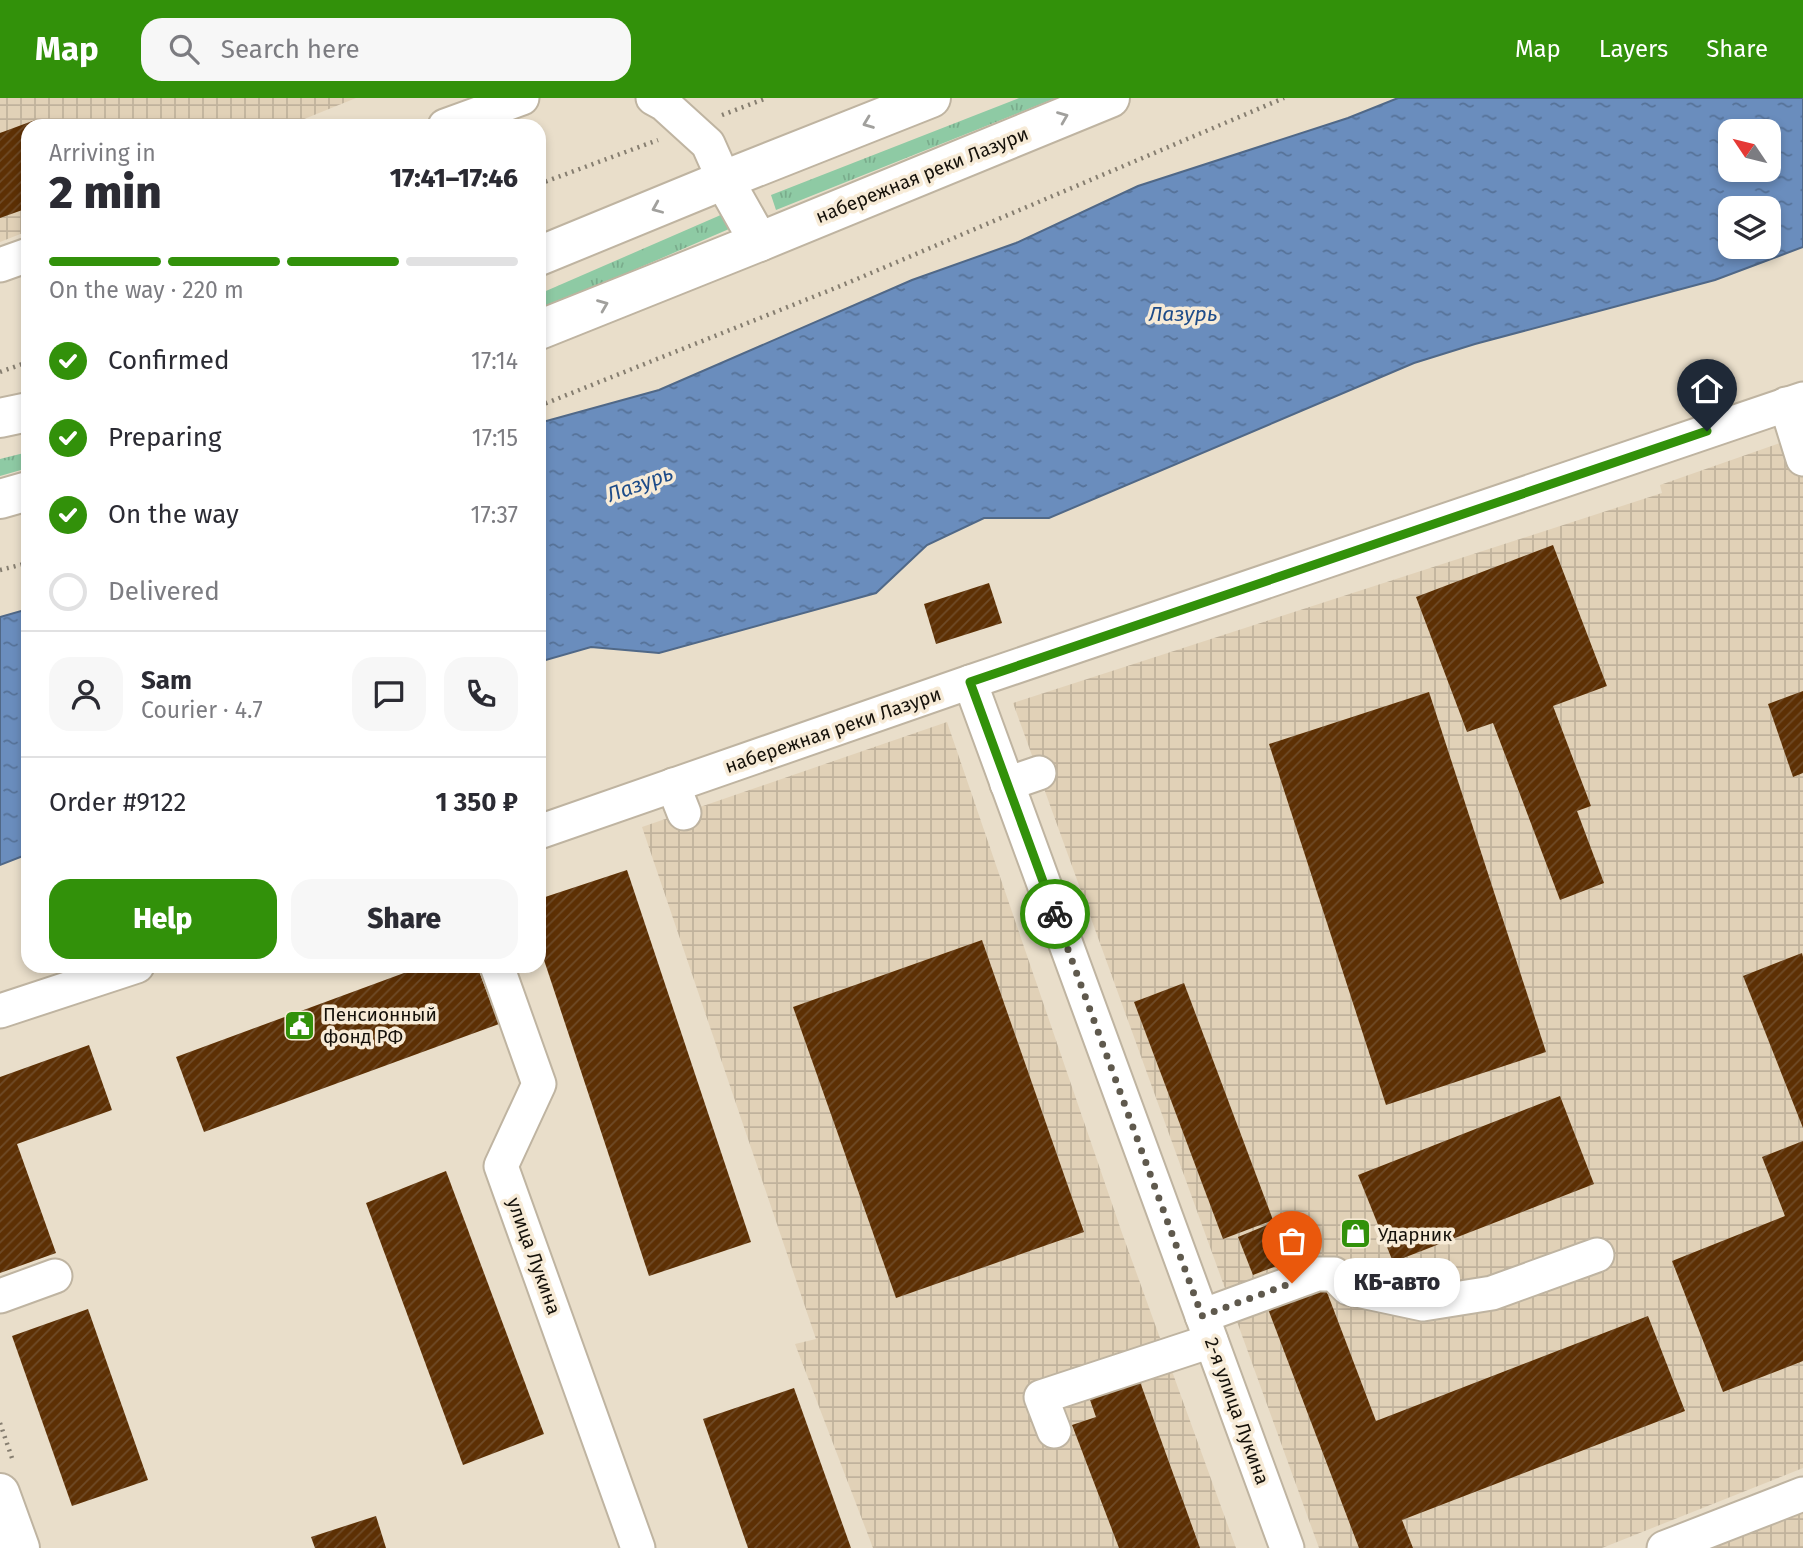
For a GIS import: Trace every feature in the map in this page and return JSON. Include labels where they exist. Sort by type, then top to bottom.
[{"type":"main road","points":[[546,253],[931,98]]},
{"type":"main road","name":"набережная реки Лазури","points":[[546,327],[1110,98]]},
{"type":"main road","points":[[724,180],[759,242]]},
{"type":"main road","points":[[0,418],[21,414]]},
{"type":"main road","points":[[0,499],[21,493]]},
{"type":"main road","points":[[0,1493],[20,1548]]},
{"type":"street","points":[[464,119],[522,98]]},
{"type":"street","points":[[653,98],[664,104],[708,144],[724,180]]},
{"type":"street","points":[[0,265],[21,258]]},
{"type":"street","points":[[1795,402],[1803,459]]},
{"type":"street","name":"набережная реки Лазури","points":[[546,830],[679,799],[970,682],[1795,402]]},
{"type":"street","name":"2-я улица Лукина","points":[[970,682],[1287,1548]]},
{"type":"street","points":[[1007,784],[1039,773]]},
{"type":"street","points":[[0,1011],[116,973]]},
{"type":"street","name":"улица Лукина","points":[[499,973],[539,1084],[501,1166],[638,1548]]},
{"type":"street","points":[[1054,1431],[1041,1397],[1207,1328],[1317,1275],[1334,1274],[1348,1288],[1423,1304],[1492,1293],[1597,1255]]},
{"type":"street","points":[[0,1296],[55,1276]]},
{"type":"street","points":[[1664,1548],[1803,1494]]},
{"type":"path","points":[[546,403],[850,281],[1284,98]]},
{"type":"path","points":[[0,372],[21,364]]},
{"type":"path","points":[[0,570],[21,565]]},
{"type":"shaded area","points":[[0,98],[356,98],[304,119],[21,119],[21,234],[0,242]]},
{"type":"shaded area","points":[[1803,435],[1803,1468],[1602,1548],[1319,1548],[1013,703],[1662,493],[1660,485]]},
{"type":"shaded area","points":[[947,722],[1122,1233],[1236,1548],[873,1548],[795,1344],[816,1339],[642,827]]},
{"type":"shaded area","points":[[1803,1512],[1803,1548],[1710,1548]]},
{"type":"green space","points":[[1019,98],[1056,98],[776,210],[771,195]]},
{"type":"green space","points":[[723,214],[729,229],[546,308],[546,291]]},
{"type":"green space","points":[[21,454],[21,470],[0,476],[0,459]]},
{"type":"water","name":"Лазурь","points":[[1398,98],[1803,98],[1803,247],[1781,255],[1781,196],[1718,196],[1718,259],[1771,259],[1715,280],[1475,344],[1414,363],[1049,518],[984,518],[927,545],[876,593],[659,653],[591,647],[546,660],[546,421],[659,390],[912,280],[1016,243],[1138,186],[1348,118]]},
{"type":"water","points":[[21,611],[21,857],[0,865],[0,617]]},
{"type":"building","points":[[21,125],[21,210],[0,218],[0,133]]},
{"type":"building","points":[[1553,545],[1607,686],[1553,706],[1591,806],[1577,811],[1604,883],[1560,900],[1493,723],[1467,732],[1416,597]]},
{"type":"building","points":[[989,583],[1002,623],[936,644],[924,604]]},
{"type":"building","points":[[1803,691],[1803,773],[1793,777],[1768,704]]},
{"type":"building","points":[[1429,692],[1546,1052],[1386,1105],[1269,744]]},
{"type":"building","points":[[627,870],[751,1242],[649,1276],[546,966],[546,897]]},
{"type":"building","points":[[982,940],[1084,1232],[896,1298],[793,1007]]},
{"type":"building","points":[[1802,953],[1803,957],[1803,1128],[1743,976]]},
{"type":"building","points":[[404,973],[480,973],[499,1024],[204,1132],[176,1057]]},
{"type":"building","points":[[1184,983],[1273,1220],[1223,1239],[1134,1002]]},
{"type":"building","points":[[89,1045],[112,1110],[17,1144],[56,1253],[0,1273],[0,1077]]},
{"type":"building","points":[[1560,1096],[1594,1184],[1393,1262],[1358,1175]]},
{"type":"building","points":[[1803,1141],[1803,1361],[1723,1392],[1672,1261],[1785,1216],[1762,1157]]},
{"type":"building","points":[[446,1171],[544,1434],[463,1465],[366,1203]]},
{"type":"building","points":[[1289,1216],[1305,1255],[1253,1275],[1238,1237]]},
{"type":"building","points":[[1325,1287],[1376,1421],[1648,1316],[1685,1411],[1402,1520],[1413,1548],[1359,1548],[1268,1309]]},
{"type":"building","points":[[88,1309],[148,1480],[72,1506],[12,1336]]},
{"type":"building","points":[[1139,1379],[1200,1548],[1119,1548],[1072,1425],[1096,1417],[1089,1397]]},
{"type":"building","points":[[794,1388],[851,1548],[748,1548],[703,1419]]},
{"type":"building","points":[[376,1516],[386,1548],[315,1548],[311,1537]]},
{"type":"way so far","points":[[1055,914],[1202,1316],[1292,1283]]},
{"type":"place","name":"Пенсионный фонд РФ","points":[[300,1025]]},
{"type":"place","name":"Ударник","points":[[1355,1234]]},
{"type":"place","name":"КБ-авто","points":[[1292,1283]]},
{"type":"route","points":[[1055,914],[970,682],[1707,431]]}]
